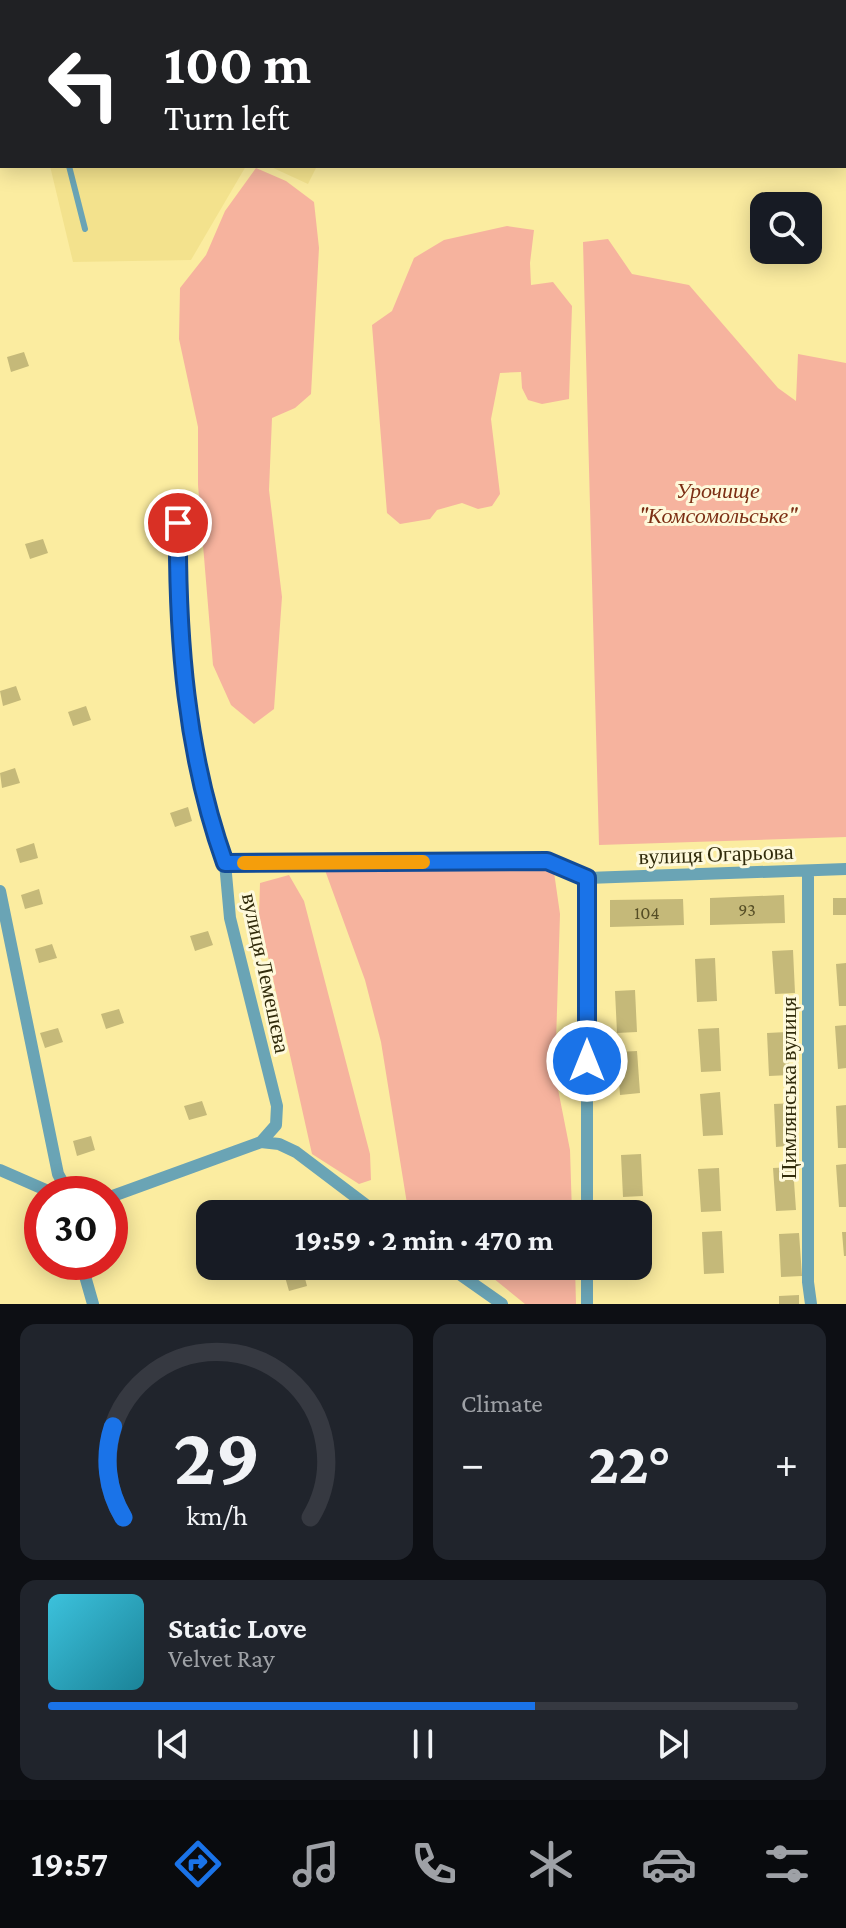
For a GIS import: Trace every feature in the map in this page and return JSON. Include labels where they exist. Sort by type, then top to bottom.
[{"type":"street","name":"вулиця Лемешєва","points":[[178,523],[177,599],[182,677],[211,824],[225,863],[230,918],[277,1106],[276,1125],[261,1142]]},
{"type":"street","name":"вулиця Огарьова","points":[[587,878],[846,869]]},
{"type":"street","name":"Цимлянська вулиця","points":[[808,871],[808,1282],[811,1304]]},
{"type":"street","points":[[587,878],[587,1200]]},
{"type":"street","points":[[0,891],[59,1176]]},
{"type":"street","points":[[128,1190],[261,1142],[279,1144],[296,1152],[359,1200]]},
{"type":"street","points":[[0,1170],[24,1180]]},
{"type":"street","points":[[86,1280],[93,1304]]},
{"type":"street","points":[[468,1280],[502,1304]]},
{"type":"street","points":[[587,1280],[587,1304]]},
{"type":"lane","points":[[70,168],[85,229]]},
{"type":"lane","points":[[225,863],[547,861],[587,878]]},
{"type":"shaded area","points":[[50,168],[245,168],[191,260],[73,262]]},
{"type":"shaded area","points":[[273,168],[316,168],[308,184]]},
{"type":"green space","points":[[256,168],[286,181],[314,202],[319,248],[311,394],[295,408],[272,418],[269,490],[282,597],[274,709],[254,724],[231,705],[213,665],[198,485],[198,427],[179,339],[180,288],[206,255],[225,211]]},
{"type":"green space","points":[[507,226],[534,230],[531,285],[553,282],[572,306],[569,399],[542,404],[528,400],[522,388],[521,372],[500,373],[491,419],[500,494],[492,506],[478,509],[462,503],[437,510],[430,519],[400,524],[387,513],[372,325],[392,311],[414,258],[444,240]]},
{"type":"green space","name":"Урочище \"Комсомольське\"","points":[[608,239],[632,274],[689,285],[778,388],[796,401],[798,354],[846,363],[846,837],[599,845],[583,242]]},
{"type":"green space","points":[[324,862],[553,865],[560,914],[555,1074],[570,1150],[572,1200],[406,1200],[381,1042],[365,980]]},
{"type":"green space","points":[[289,875],[304,901],[370,1154],[371,1180],[359,1184],[312,1154],[259,916],[260,883]]},
{"type":"green space","points":[[495,1280],[575,1280],[576,1304],[525,1304]]},
{"type":"building","points":[[24,352],[29,366],[11,372],[7,357]]},
{"type":"building","points":[[43,539],[48,553],[30,559],[25,544]]},
{"type":"building","points":[[16,686],[21,700],[3,706],[0,691]]},
{"type":"building","points":[[86,706],[91,720],[73,726],[68,712]]},
{"type":"building","points":[[15,768],[20,783],[2,788],[0,773]]},
{"type":"building","points":[[188,807],[192,821],[175,827],[170,813]]},
{"type":"building","points":[[34,843],[38,858],[20,863],[16,849]]},
{"type":"building","points":[[39,889],[43,904],[25,909],[21,895]]},
{"type":"building","points":[[784,895],[785,923],[710,925],[710,898]]},
{"type":"building","points":[[833,898],[846,898],[846,915],[833,915]]},
{"type":"building","points":[[683,899],[684,925],[610,927],[610,900]]},
{"type":"building","points":[[208,931],[213,945],[195,951],[190,936]]},
{"type":"building","points":[[52,944],[57,958],[39,963],[35,949]]},
{"type":"building","points":[[793,950],[795,993],[775,994],[772,951]]},
{"type":"building","points":[[715,958],[717,1001],[697,1002],[695,959]]},
{"type":"building","points":[[846,963],[846,1006],[839,1006],[836,964]]},
{"type":"building","points":[[635,990],[637,1032],[617,1033],[615,991]]},
{"type":"building","points":[[119,1009],[124,1023],[106,1029],[101,1014]]},
{"type":"building","points":[[846,1025],[846,1068],[838,1069],[835,1026]]},
{"type":"building","points":[[58,1028],[63,1042],[45,1048],[40,1033]]},
{"type":"building","points":[[719,1028],[721,1071],[701,1072],[698,1029]]},
{"type":"building","points":[[787,1032],[790,1075],[769,1076],[767,1033]]},
{"type":"building","points":[[637,1051],[640,1093],[620,1095],[617,1052]]},
{"type":"building","points":[[720,1092],[723,1135],[703,1136],[700,1094]]},
{"type":"building","points":[[202,1101],[207,1115],[189,1120],[184,1106]]},
{"type":"building","points":[[794,1103],[797,1145],[776,1147],[774,1104]]},
{"type":"building","points":[[846,1105],[846,1148],[838,1148],[836,1106]]},
{"type":"building","points":[[91,1136],[95,1150],[77,1156],[73,1141]]},
{"type":"building","points":[[641,1154],[643,1196],[623,1197],[621,1155]]},
{"type":"building","points":[[846,1164],[846,1207],[839,1207],[836,1165]]},
{"type":"building","points":[[793,1167],[796,1210],[776,1211],[773,1168]]},
{"type":"building","points":[[719,1168],[721,1211],[701,1212],[698,1169]]},
{"type":"building","points":[[722,1231],[724,1273],[704,1274],[702,1232]]},
{"type":"building","points":[[842,1232],[846,1232],[846,1256],[844,1256]]},
{"type":"building","points":[[799,1233],[802,1276],[781,1277],[779,1234]]},
{"type":"building","points":[[286,1280],[305,1280],[307,1286],[289,1291]]},
{"type":"building","points":[[799,1295],[799,1304],[779,1304],[779,1296]]},
{"type":"slow traffic","points":[[244,863],[423,862]]},
{"type":"route","points":[[178,523],[177,599],[182,677],[211,824],[225,863],[547,861],[587,878],[587,1061]]}]
